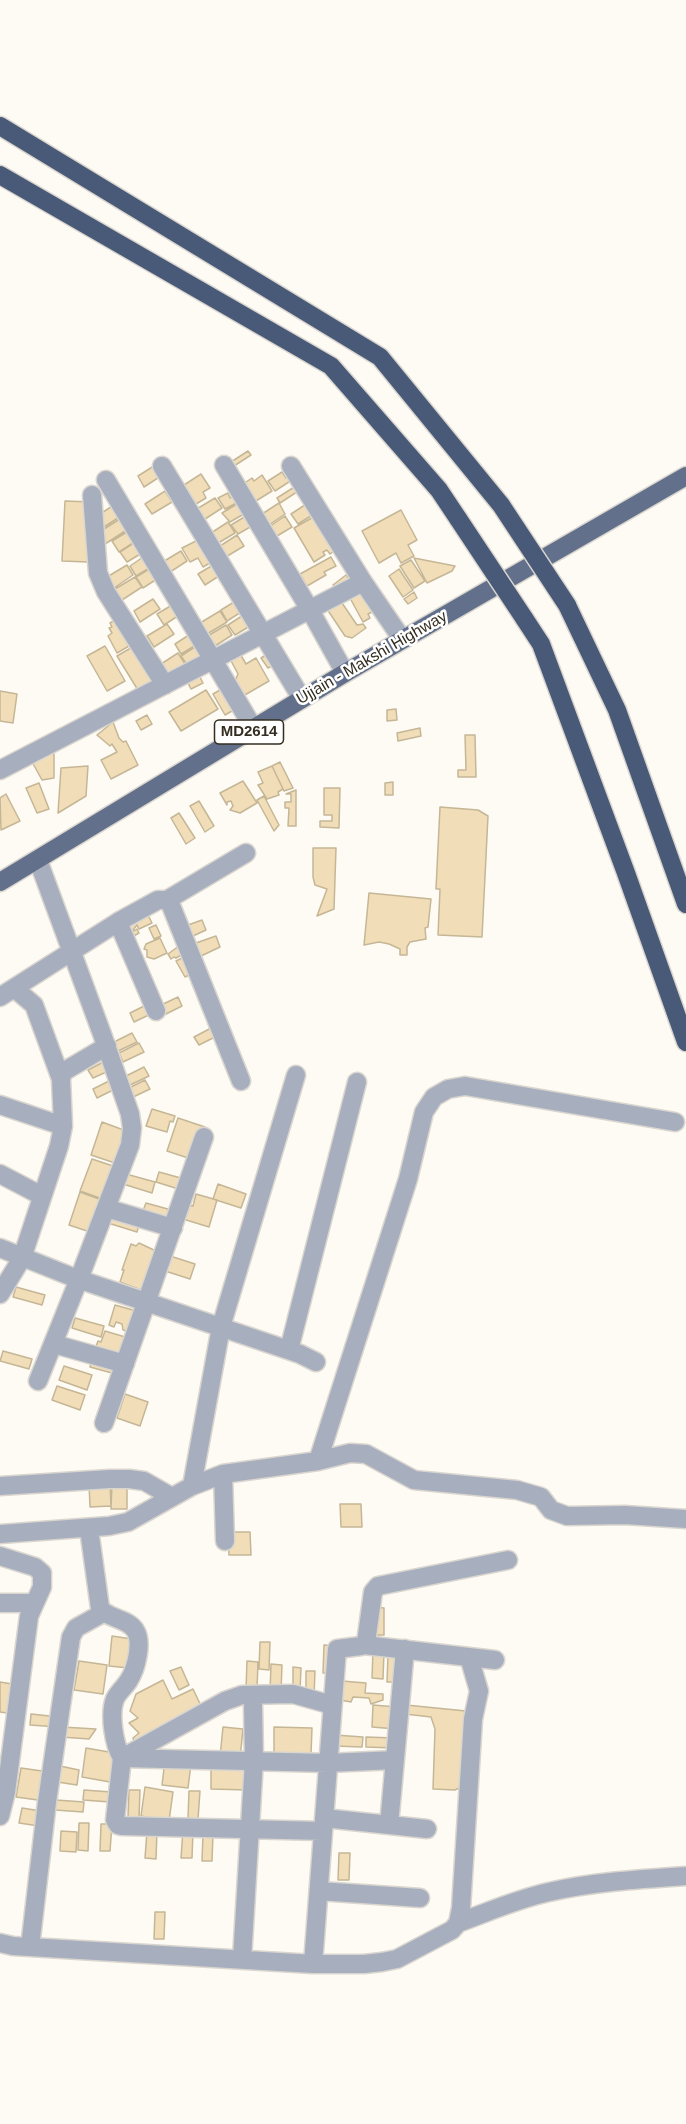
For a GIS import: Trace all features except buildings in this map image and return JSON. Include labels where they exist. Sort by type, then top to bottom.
[{"type":"highway","points":[[0,126],[380,357],[501,505],[567,605],[617,710],[686,904]]},
{"type":"highway","points":[[0,175],[331,366],[439,490],[541,644],[686,1042]]},
{"type":"main road","name":"Ujjain - Makshi Highway","points":[[0,882],[402,639],[686,476]]},
{"type":"street","points":[[224,465],[345,673]]},
{"type":"street","points":[[162,466],[302,699]]},
{"type":"street","points":[[291,466],[363,582],[402,639]]},
{"type":"street","points":[[106,480],[254,729]]},
{"type":"street","points":[[92,495],[98,573],[106,591],[165,685]]},
{"type":"street","points":[[0,770],[363,582]]},
{"type":"street","points":[[7,992],[118,922],[158,900],[167,900],[246,853]]},
{"type":"street","points":[[38,860],[107,1047],[130,1114],[132,1128],[130,1144],[80,1279],[38,1382]]},
{"type":"street","points":[[167,900],[241,1081]]},
{"type":"street","points":[[118,922],[156,1011]]},
{"type":"street","points":[[0,1294],[22,1258],[59,1146],[63,1126],[61,1079],[34,1005],[7,992]]},
{"type":"street","points":[[61,1079],[63,1072],[68,1068],[107,1047]]},
{"type":"street","points":[[192,1486],[221,1328],[296,1075]]},
{"type":"street","points":[[289,1350],[357,1082]]},
{"type":"street","points":[[318,1461],[408,1179],[424,1112],[434,1096],[448,1089],[465,1086],[675,1122]]},
{"type":"street","points":[[0,1105],[63,1126]]},
{"type":"street","points":[[104,1423],[204,1137]]},
{"type":"street","points":[[0,1174],[42,1196]]},
{"type":"street","points":[[106,1208],[173,1228]]},
{"type":"street","points":[[0,1248],[80,1279],[289,1350],[316,1362]]},
{"type":"street","points":[[54,1344],[124,1364]]},
{"type":"street","points":[[0,1534],[89,1529],[135,1518],[192,1486],[223,1474],[318,1461],[350,1453],[366,1454],[414,1480],[517,1490],[540,1497],[551,1510],[567,1516],[625,1515],[686,1519]]},
{"type":"street","points":[[223,1474],[225,1541]]},
{"type":"street","points":[[0,1485],[110,1479],[137,1480],[172,1497]]},
{"type":"street","points":[[89,1529],[98,1602],[103,1613],[130,1625],[136,1631],[138,1639],[135,1666],[130,1679],[116,1698],[113,1709],[115,1741],[122,1758],[115,1820],[118,1825],[250,1828],[323,1824],[427,1828]]},
{"type":"street","points":[[0,1556],[35,1567],[42,1573],[42,1587],[29,1616],[6,1792],[0,1816]]},
{"type":"street","points":[[364,1645],[367,1640],[373,1592],[378,1586],[508,1560]]},
{"type":"street","points":[[0,1603],[34,1603]]},
{"type":"street","points":[[30,1947],[47,1802],[71,1638],[76,1628],[103,1613]]},
{"type":"street","points":[[313,1964],[337,1649],[364,1645],[495,1660]]},
{"type":"street","points":[[389,1825],[405,1649]]},
{"type":"street","points":[[458,1923],[461,1908],[473,1719],[479,1692],[469,1657]]},
{"type":"street","points":[[122,1758],[225,1701],[242,1695],[293,1694],[332,1705]]},
{"type":"street","points":[[242,1959],[254,1760],[253,1704]]},
{"type":"street","points":[[122,1758],[328,1762],[395,1760]]},
{"type":"street","points":[[0,1943],[30,1947],[313,1964],[364,1964],[397,1959],[452,1930],[458,1923],[495,1908],[550,1891],[647,1878],[686,1876]]},
{"type":"street","points":[[319,1892],[420,1898]]}]
